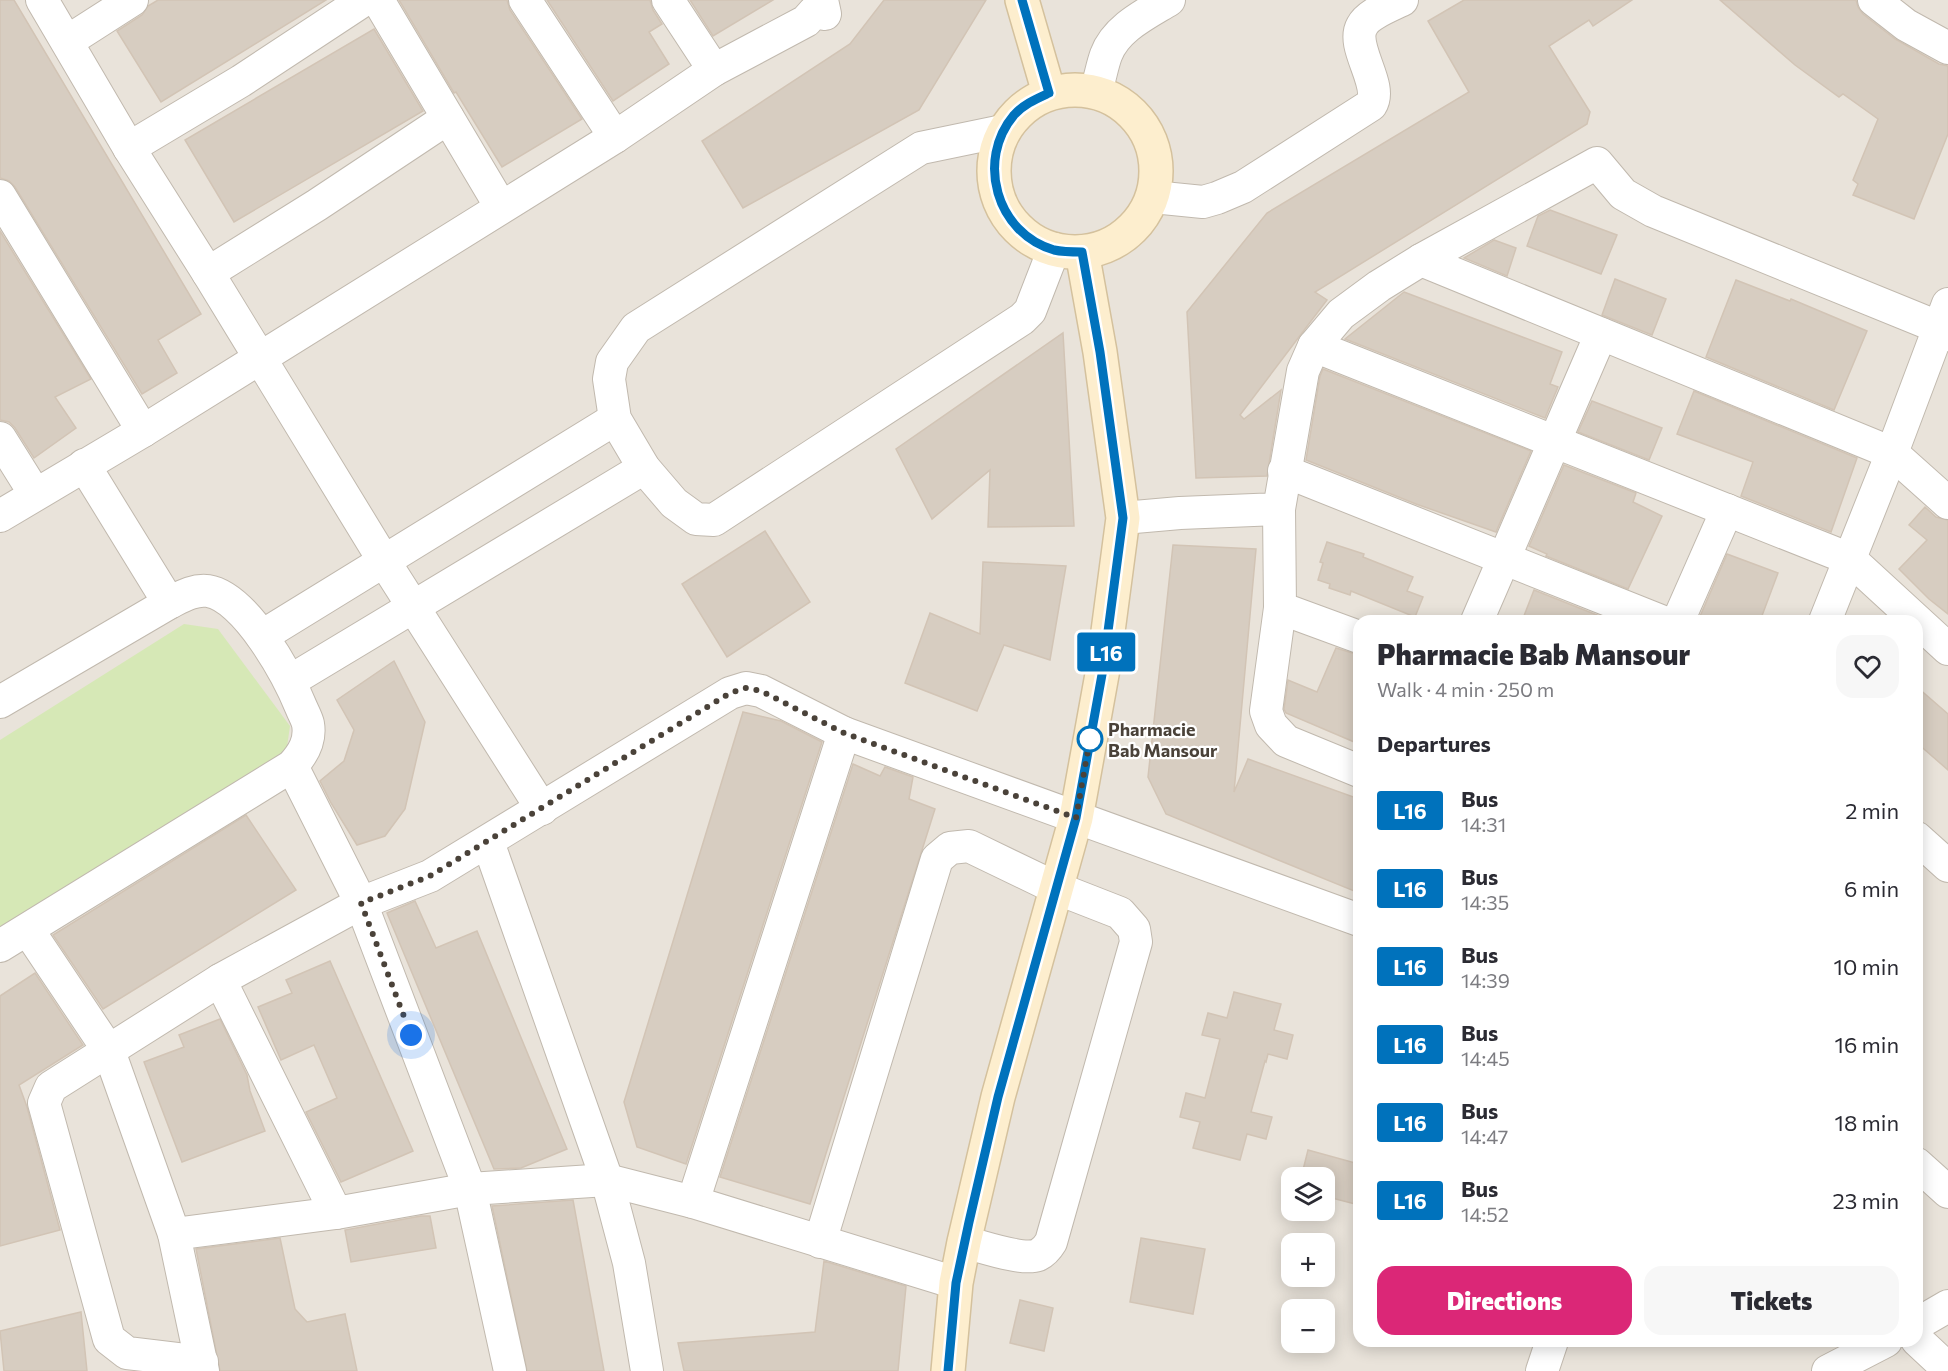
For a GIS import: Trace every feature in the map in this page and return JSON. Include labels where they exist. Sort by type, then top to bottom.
[{"type":"street","points":[[42,0],[129,148],[384,561],[542,809]]},
{"type":"street","points":[[68,41],[132,0]]},
{"type":"street","points":[[129,148],[241,81],[364,0]]},
{"type":"street","points":[[378,0],[501,207]]},
{"type":"street","points":[[525,0],[615,138]]},
{"type":"street","points":[[668,0],[714,70]]},
{"type":"street","points":[[0,516],[143,431],[615,138],[714,70],[806,21],[814,12],[825,14],[822,0]]},
{"type":"street","points":[[1022,0],[1049,93]]},
{"type":"street","points":[[1096,91],[1107,54],[1117,37],[1140,17],[1169,0]]},
{"type":"street","points":[[1153,197],[1203,202],[1217,198],[1243,186],[1371,105],[1374,100],[1373,89],[1359,40],[1361,27],[1372,17],[1402,0]]},
{"type":"street","points":[[1874,0],[1905,25],[1948,48]]},
{"type":"street","points":[[1072,88],[1096,91],[1120,102],[1140,120],[1149,136],[1153,144],[1157,171],[1153,197],[1142,218],[1126,235],[1104,249],[1068,251],[1031,239],[1013,223],[1000,202],[994,178],[995,154],[1004,131],[1015,114],[1031,101],[1049,93],[1072,88]]},
{"type":"street","points":[[208,273],[317,205],[448,118]]},
{"type":"street","points":[[1004,131],[921,148],[636,328],[612,362],[609,379],[615,419],[644,468],[675,503],[696,519],[714,520],[1022,319],[1068,251]]},
{"type":"street","points":[[1353,769],[1286,741],[1271,725],[1266,711],[1280,608],[1279,509],[1303,371],[1314,346],[1341,314],[1379,286],[1421,260],[1597,163],[1623,194],[1653,211],[1945,322],[1827,615]]},
{"type":"street","points":[[0,196],[143,431]]},
{"type":"street","points":[[948,1371],[956,1283],[964,1242],[998,1097],[1076,818],[1103,669],[1123,518],[1100,352],[1068,251]]},
{"type":"street","points":[[1421,260],[1892,453],[1948,503]]},
{"type":"street","points":[[1480,615],[1601,334]]},
{"type":"street","points":[[1314,346],[1850,559],[1911,615]]},
{"type":"street","points":[[262,636],[615,419]]},
{"type":"street","points":[[0,438],[35,494]]},
{"type":"street","points":[[84,465],[169,603]]},
{"type":"street","points":[[290,681],[644,468]]},
{"type":"street","points":[[1284,471],[1646,615]]},
{"type":"street","points":[[1123,518],[1279,509]]},
{"type":"street","points":[[1681,615],[1727,510]]},
{"type":"street","points":[[0,702],[169,603],[198,590],[211,591],[231,602],[262,636],[290,681],[308,724],[308,741],[303,755],[292,766],[0,946]]},
{"type":"street","points":[[1280,608],[1353,635]]},
{"type":"street","points":[[1923,626],[1948,649]]},
{"type":"street","points":[[28,930],[109,1051],[174,1234],[203,1366],[127,1353],[109,1339],[44,1103],[51,1088],[109,1051],[219,980],[361,903],[430,876],[730,693],[746,688],[761,691],[844,733],[1353,918]]},
{"type":"street","points":[[693,1202],[844,733]]},
{"type":"street","points":[[292,766],[361,903],[470,1189],[510,1371]]},
{"type":"street","points":[[488,842],[607,1180],[629,1263],[647,1371]]},
{"type":"street","points":[[1923,843],[1948,866]]},
{"type":"street","points":[[820,1242],[937,859],[950,848],[969,846],[1056,888],[1120,913],[1134,928],[1136,942],[1051,1242],[1039,1255],[1027,1257],[964,1242]]},
{"type":"street","points":[[219,980],[336,1213]]},
{"type":"street","points":[[1923,1169],[1948,1192]]},
{"type":"street","points":[[174,1234],[336,1213],[470,1189],[607,1180],[693,1202],[956,1283]]},
{"type":"street","points":[[1923,1321],[1948,1306]]},
{"type":"street","points":[[1923,1346],[1948,1369]]},
{"type":"street","points":[[1542,1371],[1550,1347]]},
{"type":"street","points":[[1828,1371],[1874,1347]]},
{"type":"shaded area","points":[[0,0],[1948,0],[1948,1371],[0,1371]]},
{"type":"green space","points":[[184,624],[218,629],[290,726],[286,754],[0,928],[0,740]]},
{"type":"building","points":[[0,0],[14,0],[201,314],[158,340],[177,373],[142,394],[15,187],[9,181],[0,178]]},
{"type":"building","points":[[158,0],[326,0],[161,102],[117,31],[142,15],[148,6]]},
{"type":"building","points":[[399,0],[507,0],[510,10],[582,119],[502,167],[456,92],[454,93]]},
{"type":"building","points":[[547,0],[650,0],[662,24],[649,32],[669,64],[613,101]]},
{"type":"building","points":[[690,0],[773,0],[713,36]]},
{"type":"building","points":[[884,0],[986,0],[919,110],[743,208],[702,141],[850,44]]},
{"type":"building","points":[[1464,0],[1632,0],[1593,26],[1589,20],[1549,46],[1590,112],[1587,124],[1315,292],[1327,300],[1240,415],[1244,419],[1281,390],[1267,476],[1196,478],[1187,312],[1267,213],[1469,92],[1428,21]]},
{"type":"building","points":[[1720,0],[1856,0],[1863,14],[1895,39],[1939,64],[1948,66],[1948,134],[1914,219],[1853,195],[1858,184],[1853,180],[1878,119],[1843,94],[1839,97],[1795,65]]},
{"type":"building","points":[[374,29],[423,111],[234,222],[185,140]]},
{"type":"building","points":[[1550,210],[1617,235],[1601,274],[1527,246],[1538,216]]},
{"type":"building","points":[[0,231],[91,379],[55,397],[76,428],[34,458],[15,428],[9,422],[0,420]]},
{"type":"building","points":[[1494,240],[1516,248],[1507,276],[1464,258]]},
{"type":"building","points":[[1615,279],[1666,299],[1652,335],[1602,315]]},
{"type":"building","points":[[1736,280],[1790,301],[1791,299],[1867,331],[1834,410],[1706,357]]},
{"type":"building","points":[[1404,292],[1562,352],[1550,384],[1558,387],[1545,418],[1345,339]]},
{"type":"building","points":[[1063,333],[1074,526],[988,527],[990,470],[932,519],[896,449]]},
{"type":"building","points":[[1323,369],[1531,451],[1496,532],[1416,504],[1306,460]]},
{"type":"building","points":[[1694,391],[1857,458],[1831,532],[1741,496],[1753,462],[1677,434]]},
{"type":"building","points":[[1592,401],[1662,428],[1649,460],[1578,432]]},
{"type":"building","points":[[1564,465],[1636,493],[1633,502],[1662,516],[1628,589],[1546,556],[1547,554],[1529,546]]},
{"type":"building","points":[[1925,507],[1936,517],[1948,520],[1948,614],[1929,599],[1899,569],[1927,540],[1909,525]]},
{"type":"building","points":[[765,531],[810,602],[727,657],[682,584]]},
{"type":"building","points":[[1327,542],[1364,554],[1363,557],[1413,577],[1407,591],[1423,597],[1416,615],[1410,615],[1351,591],[1350,595],[1329,588],[1330,584],[1318,580],[1323,563],[1320,562]]},
{"type":"building","points":[[1173,545],[1256,549],[1234,792],[1248,759],[1353,797],[1353,891],[1166,814],[1148,777]]},
{"type":"building","points":[[1727,554],[1778,573],[1762,615],[1701,615]]},
{"type":"building","points":[[983,562],[1066,566],[1050,660],[1004,645],[977,711],[905,683],[930,613],[980,634]]},
{"type":"building","points":[[1534,590],[1597,615],[1524,615]]},
{"type":"building","points":[[1336,648],[1353,653],[1353,741],[1286,713],[1284,709],[1288,680],[1317,692]]},
{"type":"building","points":[[394,661],[425,722],[405,809],[385,836],[357,845],[320,781],[344,761],[354,730],[337,700]]},
{"type":"building","points":[[1923,692],[1948,714],[1948,770],[1923,748]]},
{"type":"building","points":[[743,712],[781,721],[822,742],[686,1164],[637,1147],[624,1102]]},
{"type":"building","points":[[853,764],[880,776],[885,767],[913,777],[909,799],[935,809],[810,1204],[720,1177]]},
{"type":"building","points":[[246,815],[296,890],[103,1009],[53,935]]},
{"type":"building","points":[[415,901],[436,948],[477,931],[567,1149],[521,1168],[494,1169],[387,913]]},
{"type":"building","points":[[330,961],[413,1151],[341,1182],[306,1112],[337,1098],[314,1045],[281,1060],[258,1007],[292,993],[286,980]]},
{"type":"building","points":[[35,973],[83,1045],[19,1085],[60,1230],[0,1246],[0,996]]},
{"type":"building","points":[[1234,992],[1281,1004],[1274,1030],[1293,1035],[1287,1059],[1268,1054],[1251,1112],[1272,1117],[1266,1139],[1247,1134],[1240,1160],[1193,1148],[1200,1122],[1180,1117],[1186,1093],[1205,1098],[1220,1039],[1202,1035],[1208,1013],[1227,1018]]},
{"type":"building","points":[[220,1019],[247,1075],[250,1091],[265,1131],[182,1162],[144,1062],[184,1047],[179,1035]]},
{"type":"building","points":[[1308,1150],[1353,1162],[1353,1203],[1335,1199],[1335,1167],[1304,1167]]},
{"type":"building","points":[[573,1200],[604,1371],[527,1371],[492,1206]]},
{"type":"building","points":[[430,1216],[436,1248],[351,1262],[345,1230]]},
{"type":"building","points":[[280,1238],[295,1309],[307,1322],[345,1314],[357,1371],[220,1371],[196,1249]]},
{"type":"building","points":[[1141,1238],[1205,1249],[1193,1314],[1130,1302]]},
{"type":"building","points":[[824,1261],[906,1286],[898,1371],[684,1371],[678,1343],[815,1332]]},
{"type":"building","points":[[1020,1300],[1053,1308],[1044,1351],[1010,1343]]},
{"type":"building","points":[[81,1312],[87,1371],[4,1371],[0,1331]]},
{"type":"bus line","name":"L16","points":[[948,1371],[956,1283],[964,1242],[998,1097],[1076,818],[1103,669],[1123,518],[1100,352],[1082,252],[1053,249],[1031,239],[1013,223],[1006,212],[1000,202],[994,178],[995,154],[1004,131],[1015,114],[1031,101],[1049,93],[1022,0]]},
{"type":"place","name":"Pharmacie Bab Mansour","points":[[1090,739]]},
{"type":"route","points":[[411,1035],[361,903],[430,876],[730,693],[746,688],[761,691],[844,733],[1076,818],[1091,733],[1090,739]]}]
